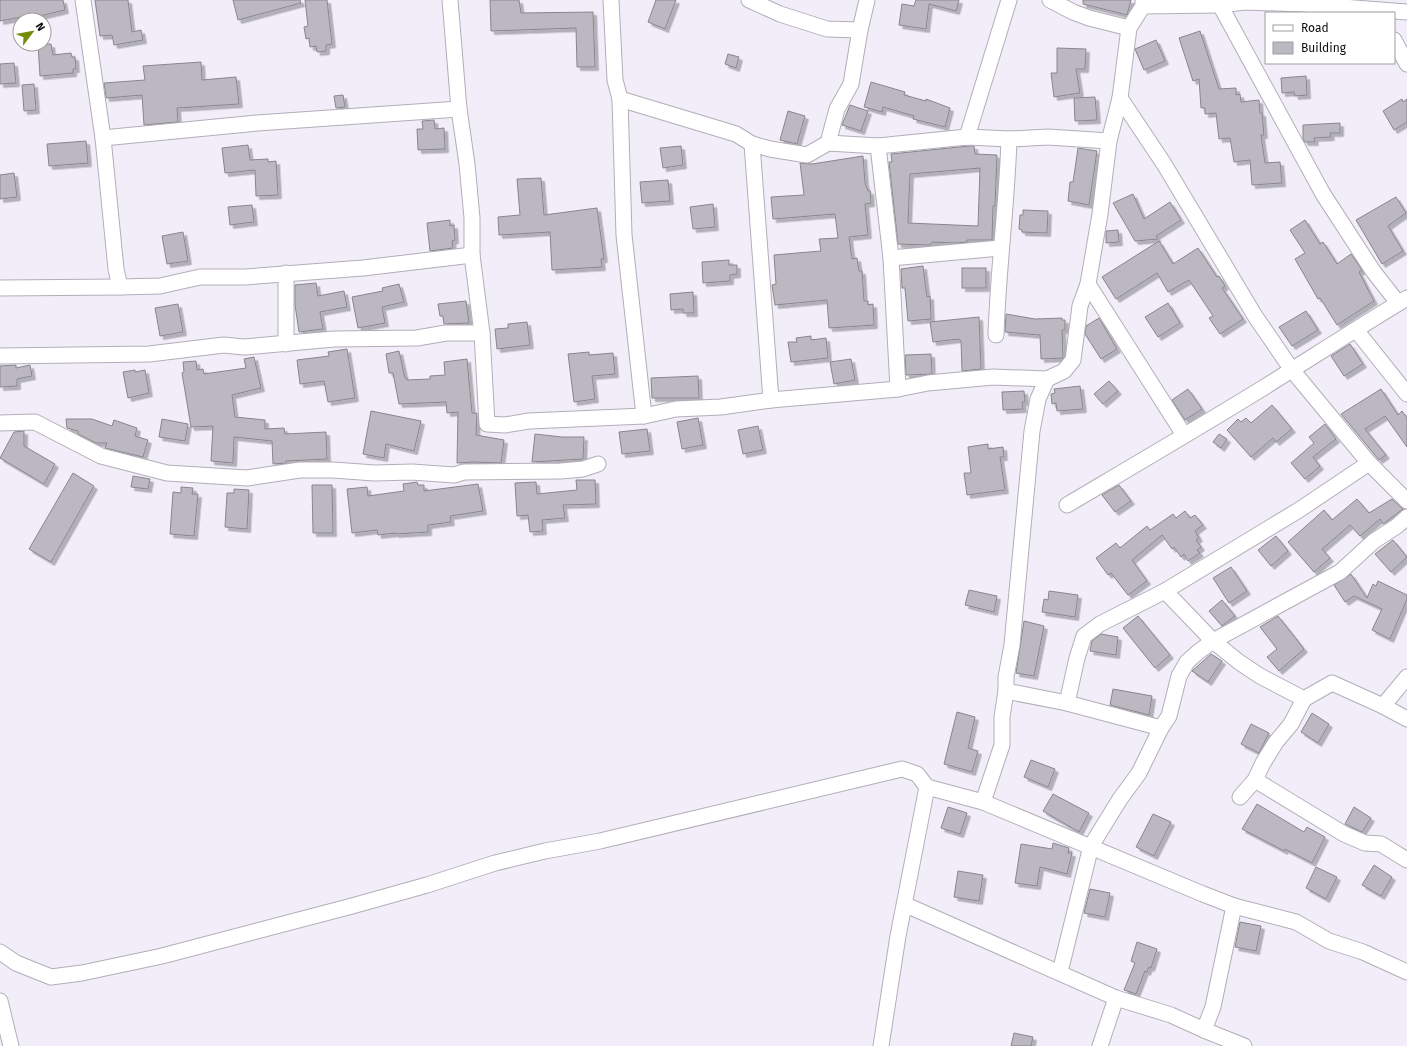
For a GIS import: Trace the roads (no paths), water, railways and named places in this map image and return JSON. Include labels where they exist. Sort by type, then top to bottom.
[{"type":"street","points":[[83,0],[103,138],[116,269],[120,288]]},
{"type":"street","points":[[450,0],[459,109],[472,218],[472,255],[482,333],[488,424],[505,425],[529,421],[644,416],[676,409],[721,407],[770,400],[898,389],[928,383],[993,377],[1047,379],[1064,371],[1073,360],[1080,306],[1088,284],[1100,214],[1109,141],[1120,98],[1129,28],[1143,3],[1220,5],[1245,2],[1303,2],[1354,7],[1379,12],[1407,12]]},
{"type":"street","points":[[611,0],[615,80],[620,99],[624,235],[644,416]]},
{"type":"street","points":[[749,0],[780,14],[827,29],[860,30]]},
{"type":"street","points":[[828,143],[837,109],[852,84],[860,30],[867,0]]},
{"type":"street","points":[[967,137],[1009,0]]},
{"type":"street","points":[[1050,0],[1073,12],[1089,18],[1129,28]]},
{"type":"street","points":[[1068,505],[1292,370],[1402,300],[1373,271],[1323,194],[1220,5]]},
{"type":"street","points":[[1395,42],[1407,64]]},
{"type":"street","points":[[1120,98],[1164,164],[1255,316],[1292,370],[1369,463],[1407,501]]},
{"type":"street","points":[[620,99],[736,134],[752,144],[770,149],[807,154],[828,143],[878,146],[967,137],[1009,139],[1048,137],[1109,141]]},
{"type":"street","points":[[103,138],[257,123],[459,109]]},
{"type":"street","points":[[996,335],[1000,248],[1008,184],[1009,139]]},
{"type":"street","points":[[752,144],[770,400]]},
{"type":"street","points":[[878,146],[891,258],[898,389]]},
{"type":"street","points":[[891,258],[1000,248]]},
{"type":"street","points":[[0,288],[120,288],[160,286],[200,276],[245,276],[363,268],[472,255]]},
{"type":"street","points":[[286,273],[286,344]]},
{"type":"street","points":[[1088,284],[1184,435]]},
{"type":"street","points":[[1356,330],[1407,394]]},
{"type":"street","points":[[0,356],[119,356],[224,345],[244,347],[334,339],[417,338],[446,333],[482,333]]},
{"type":"street","points":[[984,802],[1002,745],[1002,717],[1006,691],[1006,677],[1012,645],[1032,431],[1038,399],[1047,379]]},
{"type":"street","points":[[0,423],[34,422],[101,456],[167,473],[247,478],[300,470],[333,470],[375,473],[412,472],[454,475],[464,472],[561,471],[583,469],[598,464]]},
{"type":"street","points":[[1067,703],[1077,658],[1084,636],[1100,624],[1165,591],[1299,510],[1369,463]]},
{"type":"street","points":[[1060,972],[1091,846],[1120,799],[1139,773],[1161,728],[1169,716],[1182,671],[1187,662],[1213,641],[1340,572],[1374,541],[1397,526],[1407,517]]},
{"type":"street","points":[[1165,591],[1213,641],[1260,676],[1304,699]]},
{"type":"street","points":[[1384,706],[1407,677]]},
{"type":"street","points":[[1240,797],[1255,780],[1267,758],[1291,724],[1304,699],[1332,683],[1384,706],[1407,719]]},
{"type":"street","points":[[1006,691],[1067,703],[1161,728]]},
{"type":"street","points":[[0,952],[16,963],[51,977],[82,974],[162,956],[352,906],[427,885],[495,863],[545,851],[600,841],[902,769],[917,774],[927,787],[984,802],[1091,846],[1168,880],[1234,906],[1296,922],[1329,941],[1363,952],[1407,972]]},
{"type":"street","points":[[1255,780],[1344,834],[1365,844],[1381,844],[1407,860]]},
{"type":"street","points":[[881,1046],[898,936],[906,905],[913,853],[927,787]]},
{"type":"street","points":[[906,905],[1116,998],[1171,1014],[1204,1030],[1244,1046]]},
{"type":"street","points":[[1204,1030],[1213,1007],[1234,906]]},
{"type":"street","points":[[1100,1046],[1116,998]]},
{"type":"street","points":[[0,1001],[11,1046]]}]
